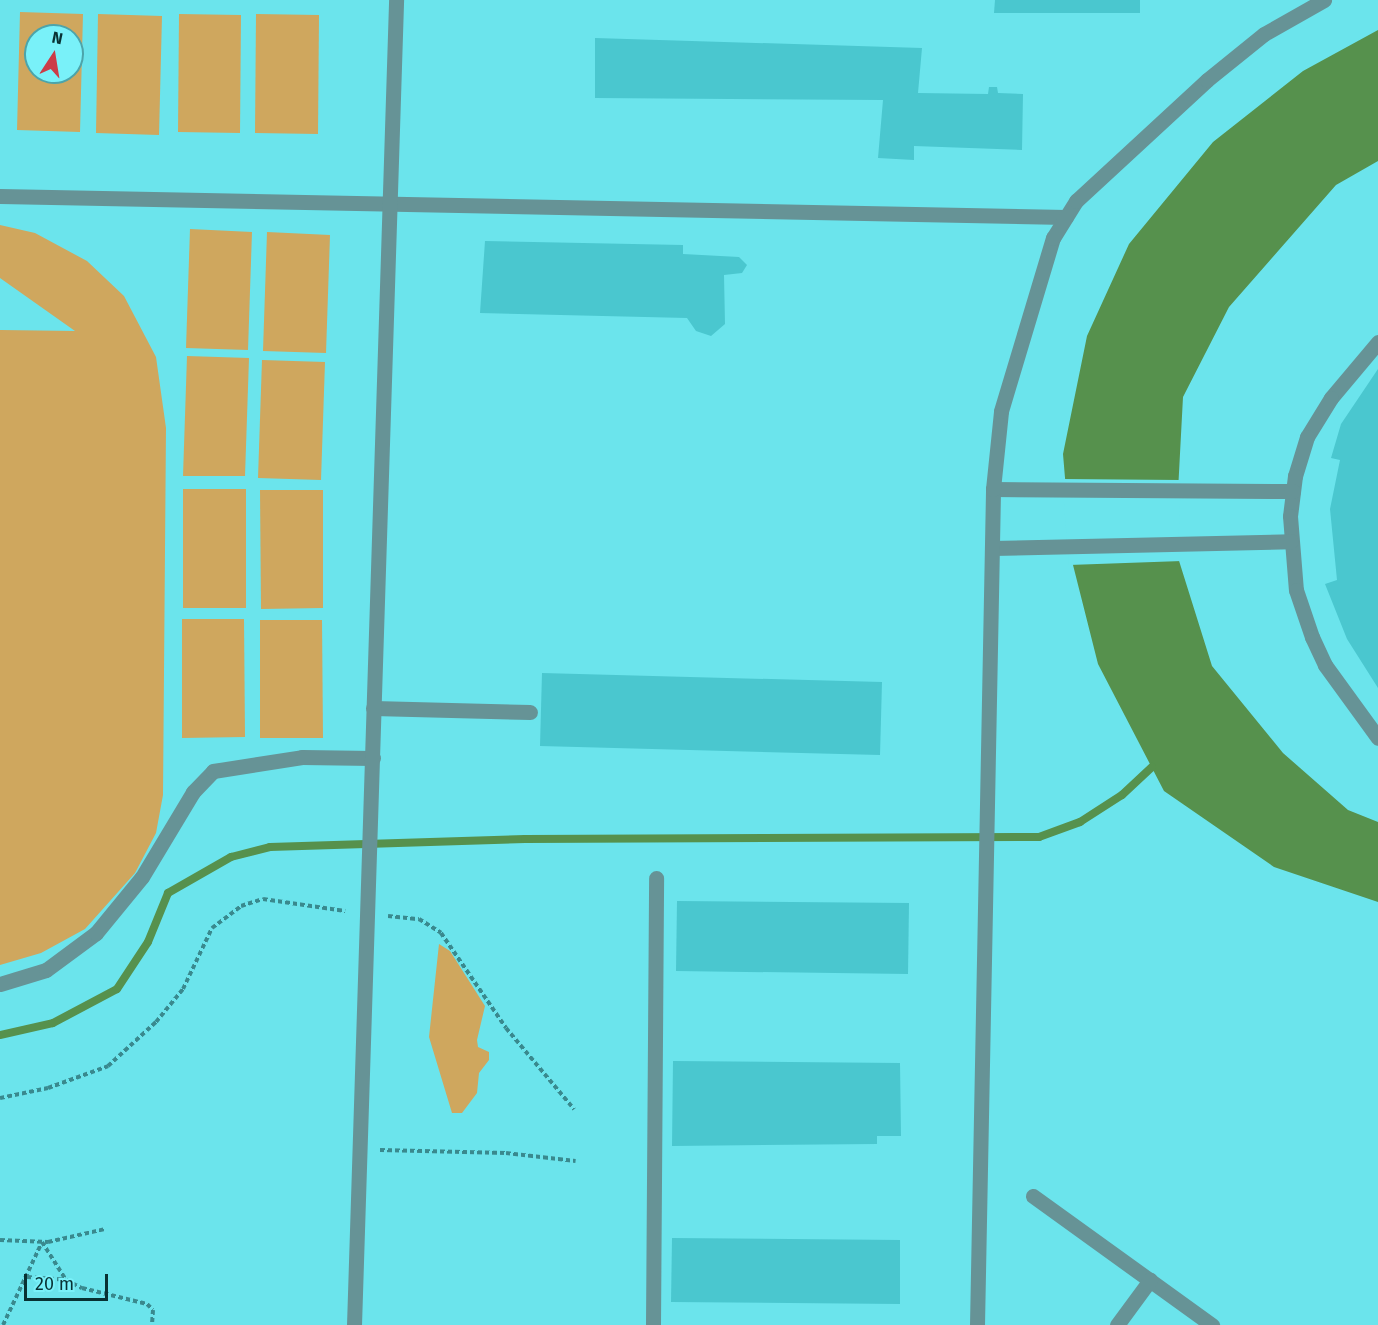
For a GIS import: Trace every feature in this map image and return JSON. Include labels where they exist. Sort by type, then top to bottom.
[{"type":"lane","points":[[354,1325],[370,915],[373,708],[396,0]]},
{"type":"lane","points":[[977,1325],[993,489],[1001,411],[1020,340],[1053,238],[1066,217],[1114,162],[1207,80],[1299,7],[1324,0]]},
{"type":"lane","points":[[0,196],[1066,217]]},
{"type":"lane","points":[[1378,342],[1318,416],[1300,457],[1293,491],[1291,541],[1296,590],[1312,638],[1325,665],[1378,738]]},
{"type":"lane","points":[[993,489],[1293,491]]},
{"type":"lane","points":[[992,548],[1291,541]]},
{"type":"lane","points":[[373,708],[530,712]]},
{"type":"lane","points":[[0,984],[46,970],[96,933],[142,878],[194,792],[213,771],[302,757],[373,758]]},
{"type":"lane","points":[[653,1325],[656,878]]},
{"type":"lane","points":[[1033,1196],[1212,1325]]},
{"type":"lane","points":[[1118,1325],[1150,1280]]},
{"type":"path","points":[[0,1098],[89,1075],[115,1060],[143,1035],[183,989],[212,928],[241,906],[263,899],[370,915],[419,919],[441,933],[506,1028],[574,1109]]},
{"type":"path","points":[[361,1150],[506,1153],[576,1161]]},
{"type":"path","points":[[0,1240],[42,1242],[105,1229]]},
{"type":"path","points":[[3,1325],[42,1242]]},
{"type":"path","points":[[42,1242],[66,1280]]},
{"type":"path","points":[[27,1277],[66,1280],[82,1288],[147,1304],[153,1310],[152,1325]]},
{"type":"shaded area","points":[[20,12],[83,14],[83,24],[24,24],[24,84],[81,84],[80,132],[17,130]]},
{"type":"shaded area","points":[[98,14],[162,16],[159,135],[96,133]]},
{"type":"shaded area","points":[[179,14],[241,15],[240,133],[178,132]]},
{"type":"shaded area","points":[[256,14],[319,15],[318,134],[255,133]]},
{"type":"shaded area","points":[[1378,30],[1378,161],[1336,185],[1229,307],[1183,397],[1175,548],[1212,666],[1283,753],[1348,810],[1378,822],[1378,902],[1274,867],[1164,791],[1098,664],[1072,561],[1063,454],[1087,336],[1129,244],[1213,142],[1303,71]]},
{"type":"shaded area","points":[[0,225],[35,233],[87,261],[124,296],[156,357],[166,428],[163,795],[156,833],[135,873],[85,929],[41,953],[0,965],[0,330],[75,331],[0,278]]},
{"type":"shaded area","points":[[190,229],[252,232],[248,350],[186,348]]},
{"type":"shaded area","points":[[267,232],[330,235],[326,353],[263,351]]},
{"type":"shaded area","points":[[187,356],[249,358],[245,476],[183,476]]},
{"type":"shaded area","points":[[262,360],[325,362],[321,480],[258,478]]},
{"type":"shaded area","points":[[183,489],[246,489],[246,608],[183,608]]},
{"type":"shaded area","points":[[260,490],[323,490],[323,608],[261,609]]},
{"type":"shaded area","points":[[182,619],[244,619],[245,737],[182,738]]},
{"type":"shaded area","points":[[260,620],[322,620],[323,738],[260,738]]},
{"type":"shaded area","points":[[439,944],[450,951],[485,1006],[477,1040],[478,1047],[489,1052],[489,1060],[479,1073],[477,1093],[462,1113],[452,1113],[429,1037]]},
{"type":"pier","points":[[1062,479],[1181,480],[1178,548],[1182,561],[1069,565]]},
{"type":"building","points":[[995,0],[1140,0],[1140,13],[994,13]]},
{"type":"building","points":[[595,38],[922,48],[918,93],[988,94],[989,87],[997,87],[998,93],[1023,94],[1022,150],[914,146],[914,160],[878,158],[883,100],[595,98]]},
{"type":"building","points":[[485,241],[683,245],[683,254],[739,257],[747,265],[742,273],[724,275],[725,324],[711,336],[696,331],[687,318],[480,313]]},
{"type":"building","points":[[1378,369],[1378,688],[1347,639],[1325,584],[1337,580],[1330,509],[1340,460],[1331,458],[1341,424]]},
{"type":"building","points":[[542,673],[882,682],[880,755],[540,746]]},
{"type":"building","points":[[677,901],[909,903],[908,974],[676,971]]},
{"type":"building","points":[[673,1061],[900,1063],[901,1136],[877,1136],[877,1144],[672,1146]]},
{"type":"building","points":[[672,1238],[900,1240],[900,1304],[671,1302]]},
{"type":"waterway","points":[[0,1035],[53,1023],[117,989],[148,942],[168,893],[231,857],[270,847],[525,839],[1039,837],[1080,822],[1122,795],[1152,767]]}]
